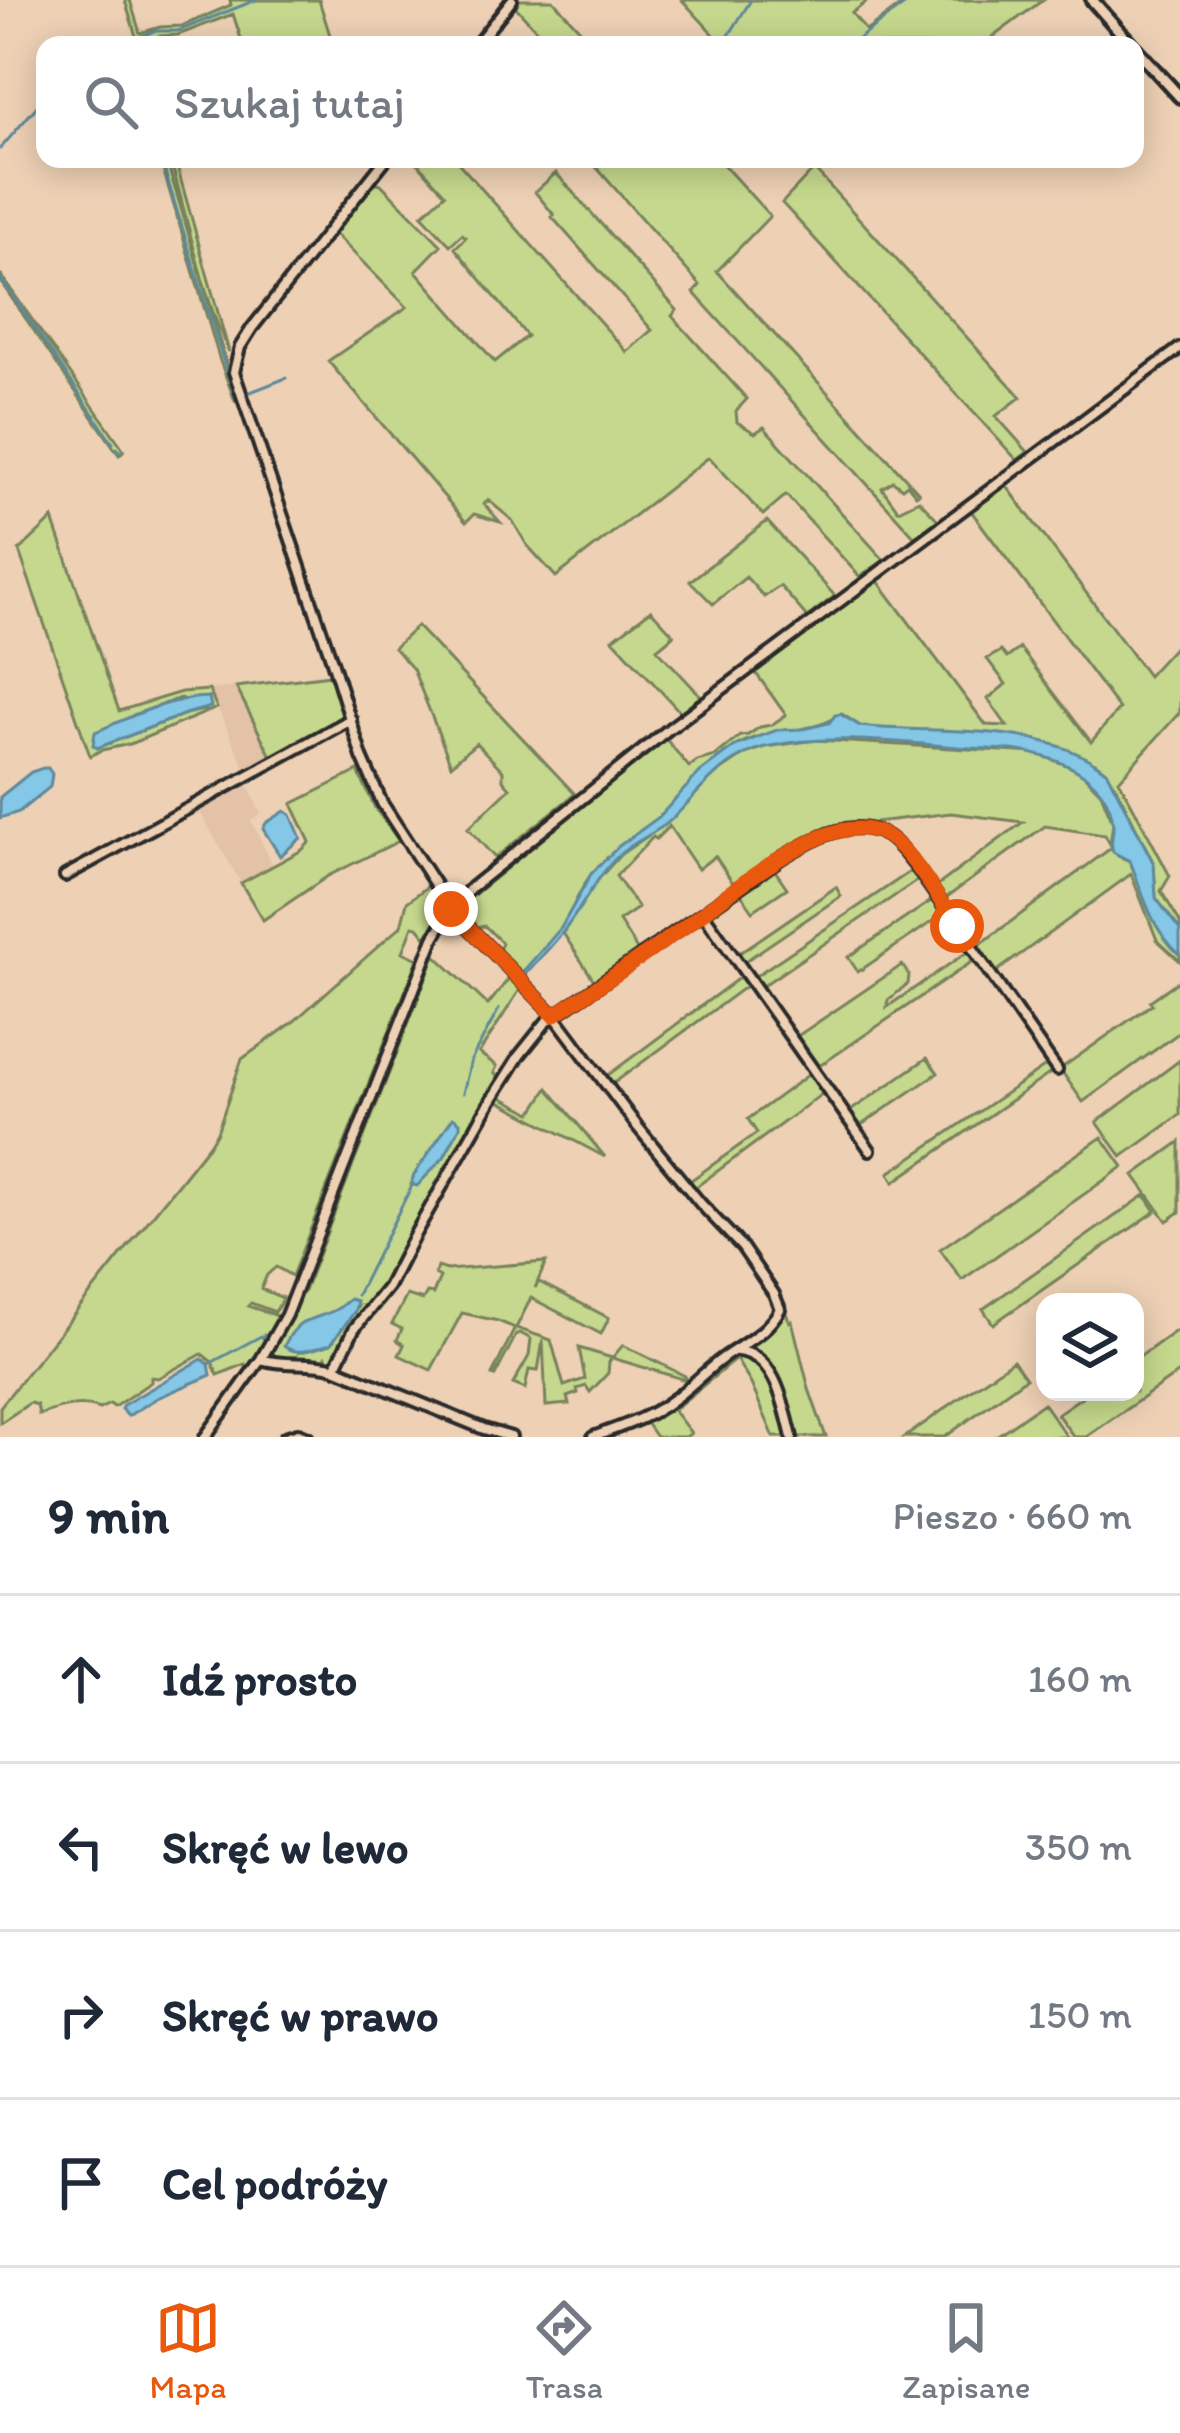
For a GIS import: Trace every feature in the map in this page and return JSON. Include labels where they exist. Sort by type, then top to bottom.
[{"type":"street","points":[[483,36],[512,0]]},
{"type":"street","points":[[1092,0],[1125,36]]},
{"type":"street","points":[[1144,57],[1180,98]]},
{"type":"street","points":[[379,168],[252,328],[240,347],[234,372],[374,788],[451,909],[554,1015],[621,1106],[742,1247],[780,1309],[755,1338],[669,1404],[593,1437]]},
{"type":"street","points":[[205,1437],[261,1359],[288,1311],[434,938],[451,909],[670,728],[1180,348]]},
{"type":"street","points":[[65,876],[351,719]]},
{"type":"street","points":[[335,1368],[354,1329],[388,1287],[492,1099],[519,1056],[554,1015],[783,857],[821,837],[852,829],[887,836],[919,871],[1057,1070]]},
{"type":"street","points":[[703,913],[869,1150]]},
{"type":"street","points":[[736,1351],[746,1351],[765,1365],[792,1437]]},
{"type":"street","points":[[261,1359],[335,1368],[511,1437]]},
{"type":"street","points":[[285,1437],[298,1433],[308,1437]]},
{"type":"shaded area","points":[[236,687],[273,760],[248,774],[209,690]]},
{"type":"shaded area","points":[[246,780],[261,814],[251,820],[273,866],[241,883],[197,807]]},
{"type":"green space","points":[[125,0],[130,0],[140,33],[182,26],[231,5],[230,0],[319,0],[330,36],[240,36],[233,14],[178,35],[136,36]]},
{"type":"green space","points":[[519,0],[553,0],[586,36],[542,36],[514,5]]},
{"type":"green space","points":[[682,0],[869,0],[852,13],[866,31],[908,0],[1043,0],[994,36],[715,36]]},
{"type":"green space","points":[[163,168],[169,168],[235,401]]},
{"type":"green space","points":[[172,168],[178,168],[229,352],[203,281]]},
{"type":"green space","points":[[422,168],[463,168],[627,352],[652,330],[535,192],[556,173],[677,310],[672,316],[747,399],[736,411],[737,422],[755,433],[764,427],[884,560],[860,577],[786,495],[763,515],[709,457],[556,577],[512,520],[488,500],[484,504],[500,522],[474,514],[466,522],[328,361],[407,307],[334,233],[375,182],[441,245],[416,271],[495,362],[527,336],[455,248],[466,237],[462,234],[450,245],[422,215],[445,194]]},
{"type":"green space","points":[[597,168],[726,168],[770,216],[717,271],[919,493],[893,481],[882,488],[898,510],[919,500],[938,520],[915,537],[694,293],[700,285]]},
{"type":"green space","points":[[814,169],[1021,397],[996,416],[1028,452],[1017,460],[782,203]]},
{"type":"green space","points":[[0,274],[124,450],[119,455],[0,281]]},
{"type":"green space","points":[[1006,485],[1148,676],[1180,641],[1180,712],[1119,780],[1170,876],[1161,891],[1180,930],[1156,898],[1154,864],[1116,787],[1095,763],[860,726],[842,714],[817,725],[749,740],[715,761],[661,815],[598,867],[558,932],[520,975],[499,950],[502,943],[459,907],[666,739],[689,767],[786,715],[755,672],[878,581],[986,725],[1007,726],[988,699],[1006,684],[987,659],[1001,651],[1007,658],[1020,648],[1091,742],[1119,709],[971,511]]},
{"type":"green space","points":[[53,519],[119,711],[181,692],[209,690],[217,708],[90,756],[19,551]],"holes":[[[181,698],[205,710],[185,714],[97,748],[133,715]]]},
{"type":"green space","points":[[767,521],[835,596],[807,617],[780,586],[764,597],[746,577],[713,604],[690,581]]},
{"type":"green space","points":[[651,610],[674,635],[657,649],[701,696],[680,712],[613,639]]},
{"type":"green space","points":[[417,626],[575,794],[495,858],[468,828],[510,788],[503,771],[476,743],[451,765],[413,669],[394,648]]},
{"type":"green space","points":[[330,675],[342,715],[338,722],[273,760],[236,687]]},
{"type":"green space","points":[[816,740],[1036,753],[1079,770],[1101,793],[1113,823],[1110,844],[1105,835],[1045,826],[943,900],[934,888],[1023,822],[951,813],[876,822],[874,827],[839,832],[801,847],[735,886],[715,856],[698,869],[669,826],[616,876],[638,908],[619,921],[639,953],[595,982],[563,933],[594,884],[621,854],[668,822],[710,778],[745,754]]},
{"type":"green space","points":[[358,771],[375,808],[399,841],[328,876],[263,920],[241,883],[310,842],[292,804]]},
{"type":"green space","points":[[1111,848],[1130,861],[1155,923],[1180,961],[1157,940],[1131,874],[992,975],[975,948]]},
{"type":"green space","points":[[774,869],[787,888],[753,911],[740,892]]},
{"type":"green space","points":[[914,869],[921,878],[758,989],[751,979]]},
{"type":"green space","points":[[428,886],[444,907],[426,937],[413,926],[403,952],[418,959],[292,1276],[276,1267],[261,1289],[283,1298],[275,1312],[248,1306],[281,1317],[270,1336],[264,1335],[267,1341],[249,1367],[245,1364],[218,1375],[202,1354],[158,1378],[151,1377],[151,1382],[114,1407],[77,1406],[39,1415],[37,1405],[30,1403],[0,1423],[0,1407],[208,1146],[242,1059],[292,1023],[401,926],[407,902]]},
{"type":"green space","points":[[836,887],[841,896],[741,964],[735,956]]},
{"type":"green space","points":[[934,899],[945,913],[858,972],[848,957]]},
{"type":"green space","points":[[970,950],[976,959],[815,1069],[793,1039],[902,965],[909,975],[908,984],[888,1000],[887,1007]]},
{"type":"green space","points":[[435,955],[488,1005],[510,977],[521,988],[479,1053],[497,1066],[494,1073],[502,1079],[384,1291],[329,1363],[326,1357],[324,1363],[279,1360],[274,1355],[273,1348],[304,1291]],"holes":[[[358,1306],[331,1344],[300,1352],[335,1311]]]},
{"type":"green space","points":[[743,975],[749,984],[610,1086],[604,1078]]},
{"type":"green space","points":[[1180,980],[1180,1032],[1083,1102],[1060,1069]]},
{"type":"green space","points":[[927,1058],[938,1073],[857,1128],[846,1114]]},
{"type":"green space","points":[[1180,1060],[1180,1115],[1122,1157],[1097,1122]]},
{"type":"green space","points":[[1050,1063],[1055,1070],[894,1182],[889,1173]]},
{"type":"green space","points":[[812,1072],[826,1091],[692,1190],[687,1183],[757,1133],[748,1119]]},
{"type":"green space","points":[[548,1088],[605,1157],[497,1100],[499,1096],[532,1113]]},
{"type":"green space","points":[[1102,1137],[1123,1167],[962,1280],[940,1249]]},
{"type":"green space","points":[[1180,1142],[1180,1212],[1167,1221],[1134,1175]]},
{"type":"green space","points":[[1145,1195],[1156,1211],[993,1324],[983,1309]]},
{"type":"green space","points":[[546,1262],[535,1288],[539,1282],[609,1318],[601,1334],[531,1298],[516,1328],[551,1340],[564,1386],[585,1379],[579,1348],[612,1358],[608,1373],[590,1392],[586,1386],[567,1397],[569,1404],[546,1406],[543,1340],[538,1371],[529,1370],[525,1389],[513,1384],[529,1356],[531,1339],[520,1333],[492,1375],[515,1328],[462,1313],[431,1370],[399,1355],[404,1345],[397,1340],[402,1329],[392,1324],[407,1295],[423,1300],[427,1293],[433,1294],[440,1277],[435,1274],[437,1267]]},
{"type":"green space","points":[[785,1311],[826,1437],[794,1437],[774,1378],[750,1350]]},
{"type":"green space","points":[[1180,1328],[1180,1372],[1144,1397],[1144,1354]]},
{"type":"green space","points":[[623,1345],[686,1380],[612,1358]]},
{"type":"green space","points":[[745,1352],[771,1378],[791,1437],[774,1437],[736,1359],[673,1410],[691,1433],[656,1437],[644,1420],[721,1363]]},
{"type":"green space","points":[[1013,1360],[1026,1378],[945,1437],[905,1437]]},
{"type":"green space","points":[[1076,1401],[1138,1401],[1086,1437],[1074,1437],[1057,1414]]},
{"type":"green space","points":[[1043,1403],[1067,1437],[995,1437]]},
{"type":"water","points":[[209,697],[211,707],[97,748],[93,745],[95,732],[137,714]]},
{"type":"water","points":[[840,714],[860,726],[1022,737],[1081,755],[1107,772],[1154,864],[1156,898],[1180,930],[1180,955],[1155,923],[1130,861],[1113,852],[1113,824],[1101,792],[1077,771],[1012,750],[824,740],[765,747],[725,767],[666,824],[619,855],[560,935],[520,975],[561,928],[591,874],[659,817],[700,772],[735,746],[777,730],[829,723]]},
{"type":"water","points":[[43,768],[52,774],[50,787],[19,812],[0,818],[0,797]]},
{"type":"water","points":[[285,811],[301,838],[280,856],[263,829]]},
{"type":"water","points":[[453,1117],[460,1127],[444,1157],[417,1186],[411,1184],[414,1175]]},
{"type":"water","points":[[350,1299],[357,1301],[355,1311],[331,1344],[301,1351],[284,1346],[299,1326]]},
{"type":"water","points":[[202,1359],[209,1364],[211,1375],[128,1416],[121,1409],[123,1405]]},
{"type":"waterway","points":[[142,36],[178,31],[256,0]]},
{"type":"waterway","points":[[729,36],[751,0]]},
{"type":"waterway","points":[[862,36],[911,0]]},
{"type":"waterway","points":[[0,149],[36,107]]},
{"type":"waterway","points":[[164,168],[235,398]]},
{"type":"waterway","points":[[0,277],[113,443]]},
{"type":"waterway","points":[[243,395],[286,378]]},
{"type":"waterway","points":[[117,448],[120,452]]},
{"type":"waterway","points":[[463,1093],[471,1060],[499,1009]]},
{"type":"waterway","points":[[357,1295],[412,1185]]},
{"type":"waterway","points":[[209,1364],[266,1337]]},
{"type":"route","points":[[451,909],[554,1015],[783,857],[844,830],[878,832],[896,843],[957,926]]}]
